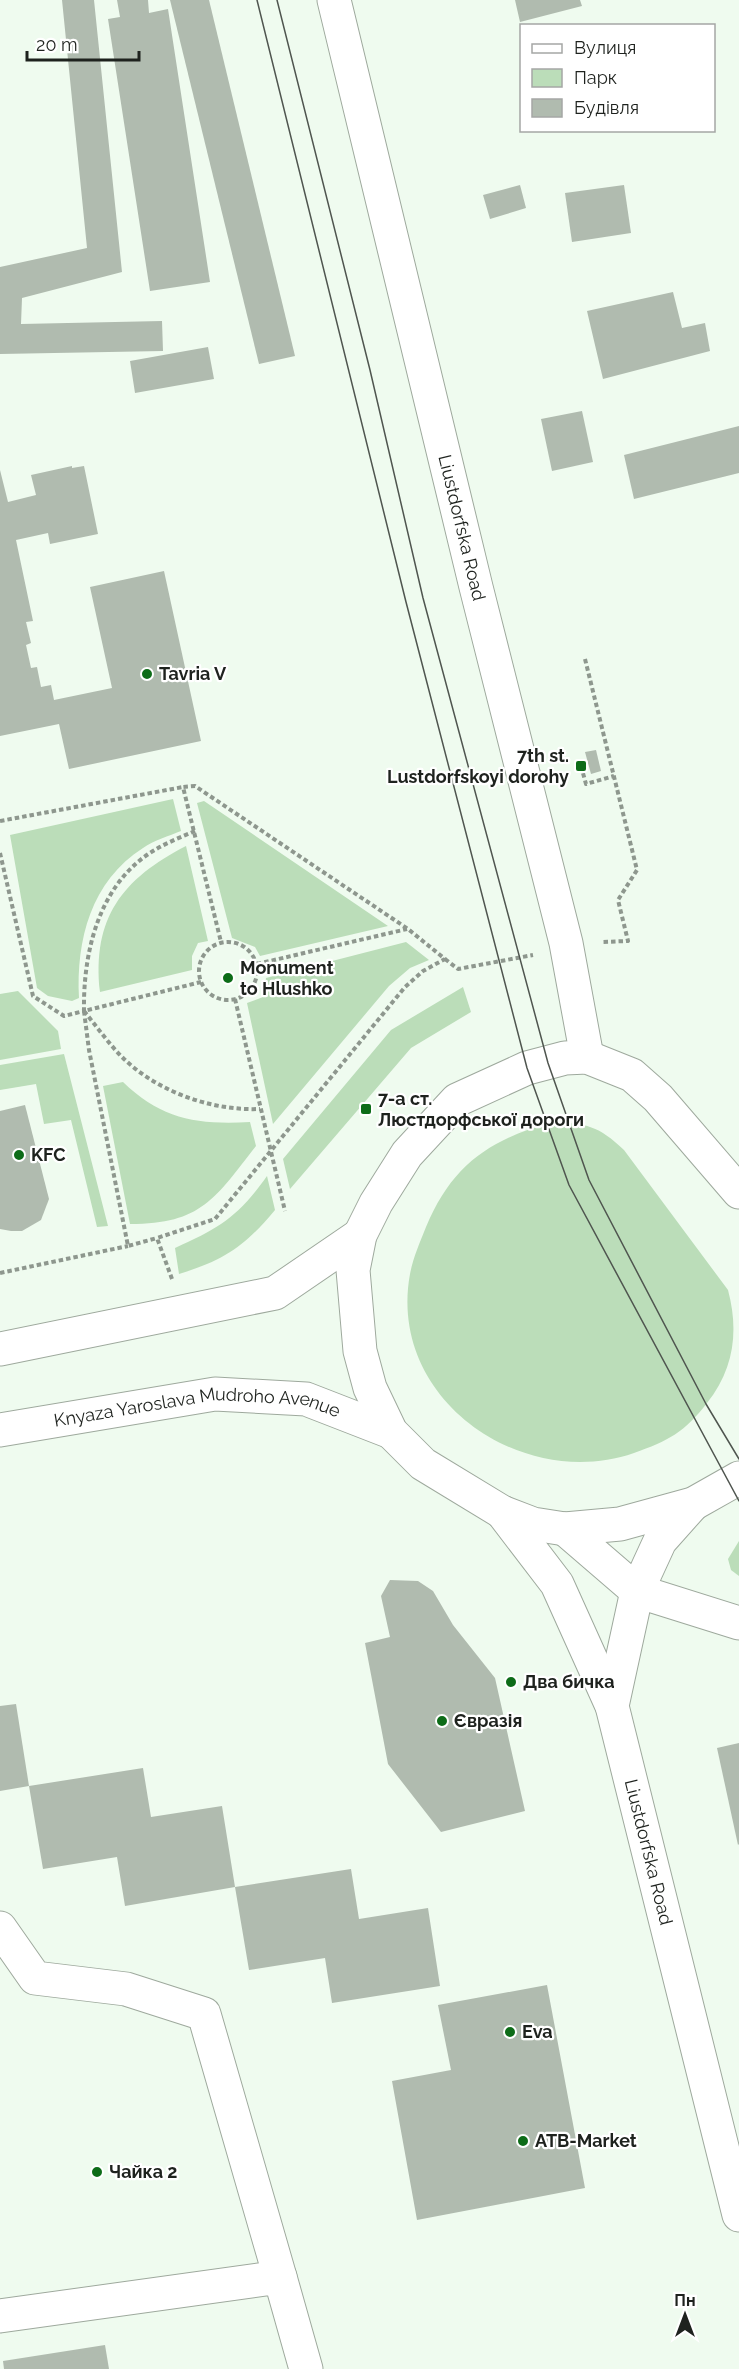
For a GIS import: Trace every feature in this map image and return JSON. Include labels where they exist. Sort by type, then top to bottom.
[{"type":"main road","name":"Liustdorfska Road","points":[[334,0],[476,587],[566,943],[587,1057]]},
{"type":"main road","points":[[739,1192],[658,1098],[632,1075],[587,1057],[565,1058],[527,1068],[458,1100],[407,1154],[360,1235],[353,1270],[360,1351],[370,1388],[391,1432],[423,1464],[502,1512],[533,1524],[565,1529],[620,1524],[693,1504],[739,1478]]},
{"type":"main road","points":[[6,1343],[275,1293],[360,1235]]},
{"type":"main road","name":"Knyaza Yaroslava Mudroho Avenue","points":[[0,1430],[214,1394],[306,1399],[391,1432]]},
{"type":"main road","points":[[612,1706],[638,1591],[660,1541],[693,1504]]},
{"type":"main road","name":"Liustdorfska Road","points":[[502,1512],[557,1584],[612,1706],[739,2215]]},
{"type":"main road","points":[[565,1529],[638,1591],[739,1623]]},
{"type":"main road","points":[[0,1928],[35,1978],[126,1989],[204,2014],[306,2369]]},
{"type":"main road","points":[[0,2316],[280,2277]]},
{"type":"path","points":[[581,766],[586,784],[614,776]]},
{"type":"path","points":[[0,821],[195,786],[408,929],[445,959],[423,971],[405,987],[270,1149],[215,1219],[128,1246],[0,1273]]},
{"type":"path","points":[[183,787],[221,942]]},
{"type":"path","points":[[128,1246],[89,1050],[84,1011],[86,963],[98,922],[111,893],[129,871],[153,851],[195,831]]},
{"type":"path","points":[[0,853],[33,996],[64,1016],[201,982]]},
{"type":"path","points":[[257,964],[408,929]]},
{"type":"path","points":[[221,942],[231,942],[248,949],[257,964],[255,982],[244,996],[235,999],[219,999],[212,995],[201,982],[199,974],[202,957],[221,942]]},
{"type":"path","points":[[235,999],[285,1211]]},
{"type":"path","points":[[84,1011],[124,1058],[157,1082],[214,1106],[237,1110],[260,1109]]},
{"type":"path","points":[[157,1238],[174,1285]]},
{"type":"green space","points":[[173,799],[181,831],[147,845],[125,862],[111,877],[90,914],[80,955],[79,998],[72,1001],[48,996],[37,988],[10,835]]},
{"type":"green space","points":[[204,801],[388,926],[260,956],[255,947],[232,938],[197,803]]},
{"type":"green space","points":[[186,846],[208,941],[198,943],[192,956],[192,970],[100,992],[101,943],[107,922],[116,904],[144,872]]},
{"type":"green space","points":[[406,942],[429,960],[410,968],[389,986],[273,1124],[247,1003],[263,997],[266,978]]},
{"type":"green space","points":[[463,987],[471,1012],[411,1048],[290,1189],[283,1159],[391,1030]]},
{"type":"green space","points":[[18,991],[58,1031],[61,1049],[0,1060],[0,994]]},
{"type":"green space","points":[[64,1054],[108,1226],[97,1227],[71,1120],[44,1124],[36,1084],[0,1090],[0,1065]]},
{"type":"green space","points":[[123,1082],[151,1104],[181,1117],[213,1122],[250,1122],[256,1146],[217,1194],[191,1213],[154,1223],[130,1224],[103,1086]]},
{"type":"green space","points":[[552,1122],[574,1123],[591,1127],[624,1150],[728,1290],[733,1320],[732,1349],[723,1377],[707,1403],[691,1421],[666,1440],[646,1449],[591,1462],[549,1459],[508,1446],[471,1425],[441,1396],[420,1360],[408,1319],[410,1274],[413,1262],[436,1205],[448,1187],[461,1171],[491,1147],[509,1137]]},
{"type":"green space","points":[[267,1176],[275,1210],[264,1223],[244,1242],[222,1257],[179,1274],[175,1248],[227,1220],[247,1202]]},
{"type":"green space","points":[[739,1541],[739,1576],[731,1570],[728,1559]]},
{"type":"building","points":[[62,0],[94,0],[122,272],[22,298],[21,324],[162,321],[163,351],[0,354],[0,267],[87,248]]},
{"type":"building","points":[[117,0],[148,0],[149,13],[168,9],[210,282],[150,291],[108,19],[120,17]]},
{"type":"building","points":[[170,0],[209,0],[295,356],[259,364]]},
{"type":"building","points":[[515,0],[580,0],[582,6],[520,22]]},
{"type":"building","points":[[520,185],[526,208],[490,219],[483,195]]},
{"type":"building","points":[[624,185],[631,233],[572,242],[565,193]]},
{"type":"building","points":[[673,292],[682,328],[705,323],[710,351],[603,379],[587,311]]},
{"type":"building","points":[[208,347],[214,379],[135,393],[130,361]]},
{"type":"building","points":[[582,411],[593,462],[552,471],[541,419]]},
{"type":"building","points":[[739,426],[739,473],[634,499],[624,455]]},
{"type":"building","points":[[72,466],[72,468],[84,466],[98,534],[50,544],[48,533],[16,540],[33,621],[26,622],[31,643],[26,645],[31,668],[37,667],[41,687],[51,685],[54,700],[112,688],[90,587],[164,571],[201,741],[69,769],[59,724],[0,736],[0,470],[8,502],[36,495],[31,475]]},
{"type":"building","points":[[596,750],[601,771],[591,774],[585,752]]},
{"type":"building","name":"KFC","points":[[25,1105],[49,1199],[41,1220],[22,1231],[11,1231],[0,1229],[0,1111]]},
{"type":"building","name":"Євразія","points":[[390,1580],[418,1581],[433,1591],[453,1625],[495,1678],[525,1811],[441,1832],[388,1764],[365,1643],[390,1637],[381,1596]]},
{"type":"building","points":[[16,1704],[29,1786],[0,1791],[0,1706]]},
{"type":"building","points":[[739,1743],[739,1844],[738,1845],[717,1748]]},
{"type":"building","points":[[143,1768],[151,1817],[222,1806],[235,1887],[125,1906],[117,1857],[43,1869],[29,1786]]},
{"type":"building","points":[[351,1869],[359,1919],[428,1908],[440,1986],[332,2003],[325,1958],[249,1970],[235,1887]]},
{"type":"building","points":[[547,1985],[585,2188],[417,2220],[392,2081],[451,2070],[438,2005]]},
{"type":"building","points":[[105,2345],[109,2369],[4,2369],[3,2361]]},
{"type":"tram line","points":[[257,0],[406,602],[527,1068],[569,1185],[739,1501]]},
{"type":"tram line","points":[[277,0],[370,370],[423,598],[548,1063],[589,1180],[706,1404],[739,1459]]},
{"type":"place","name":"Tavria V","points":[[147,674]]},
{"type":"place","name":"7th st. Lustdorfskoyi dorohy","points":[[581,766]]},
{"type":"place","name":"Monument to Hlushko","points":[[228,978]]},
{"type":"place","name":"7-а ст. Люстдорфської дороги","points":[[366,1109]]},
{"type":"place","name":"KFC","points":[[19,1155]]},
{"type":"place","name":"Два бичка","points":[[511,1682]]},
{"type":"place","name":"Євразія","points":[[442,1721]]},
{"type":"place","name":"Eva","points":[[510,2032]]},
{"type":"place","name":"ATB-Market","points":[[523,2141]]},
{"type":"place","name":"Чайка 2","points":[[97,2172]]}]
